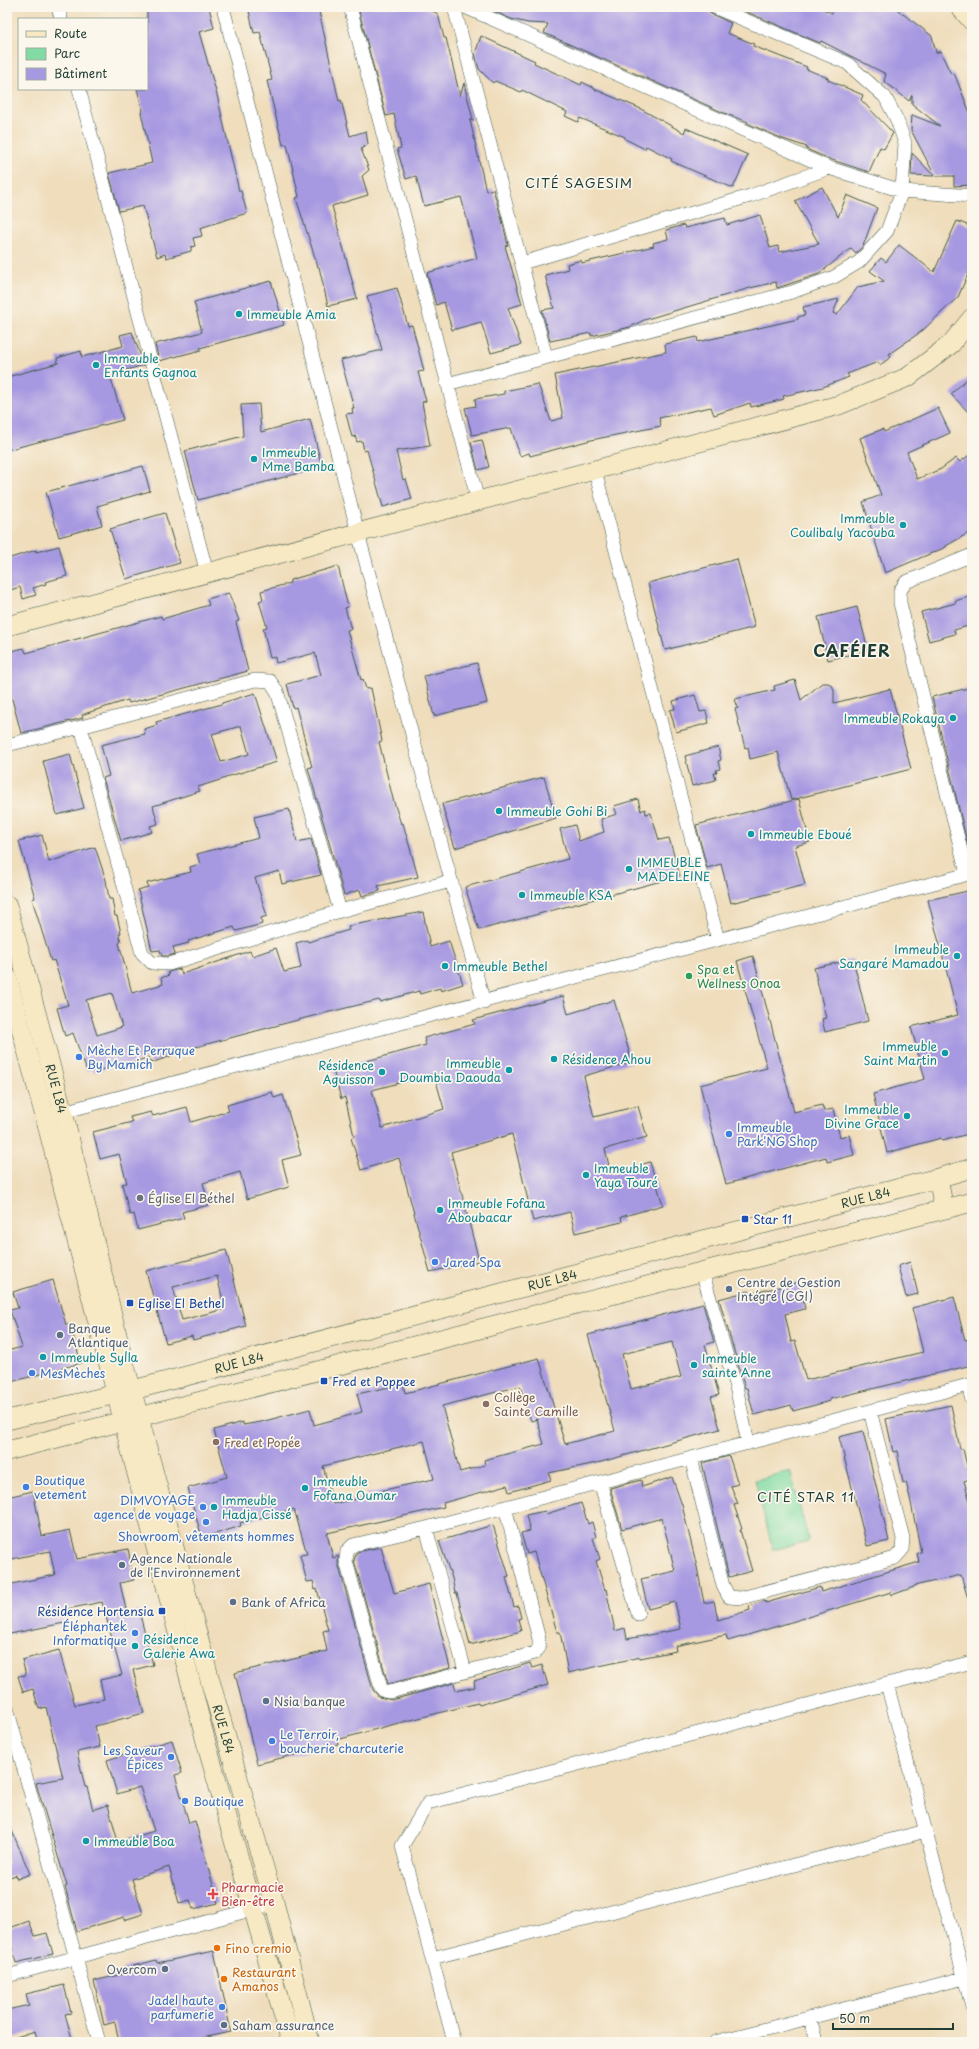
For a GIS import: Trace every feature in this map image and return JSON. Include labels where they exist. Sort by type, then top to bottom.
[{"type":"street","points":[[58,7],[61,18]]},
{"type":"street","points":[[223,7],[358,533],[484,1002]]},
{"type":"street","points":[[350,7],[478,502]]},
{"type":"street","points":[[454,7],[546,357]]},
{"type":"street","points":[[465,7],[828,168],[902,191],[972,196]]},
{"type":"street","points":[[447,384],[792,292],[834,277],[859,262],[887,231],[902,191],[904,144],[897,120],[885,97],[868,80],[847,63],[714,7]]},
{"type":"street","points":[[960,7],[972,21]]},
{"type":"street","points":[[79,90],[207,573]]},
{"type":"street","points":[[522,263],[750,196],[828,168]]},
{"type":"street","points":[[7,626],[839,405],[908,377],[951,344],[972,318]]},
{"type":"street","points":[[595,471],[718,940]]},
{"type":"street","points":[[54,1114],[484,1002],[969,873],[900,603],[900,591],[906,582],[972,555]]},
{"type":"street","points":[[7,745],[81,727],[255,680],[270,681],[276,691],[340,911]]},
{"type":"street","points":[[81,727],[142,953],[152,963],[169,964],[340,911],[451,881]]},
{"type":"street","name":"RUE L84","points":[[7,905],[54,1114]]},
{"type":"street","name":"RUE L84","points":[[7,977],[54,1114],[120,1344],[125,1391],[207,1746],[291,2042]]},
{"type":"street","name":"RUE L84","points":[[7,1420],[125,1391],[972,1168]]},
{"type":"street","points":[[938,1178],[944,1210]]},
{"type":"street","points":[[7,1451],[972,1202]]},
{"type":"street","points":[[702,1271],[737,1391],[748,1443]]},
{"type":"street","points":[[505,1507],[539,1639],[539,1648],[535,1653],[390,1692],[384,1691],[381,1688],[346,1561],[347,1552],[353,1545],[426,1528],[505,1507],[870,1411],[970,1384],[972,1400]]},
{"type":"street","points":[[691,1458],[723,1586],[729,1597],[741,1598],[895,1558],[902,1550],[903,1538],[870,1411]]},
{"type":"street","name":"RUE L84","points":[[132,1418],[274,1902],[310,2042]]},
{"type":"street","points":[[600,1482],[638,1614]]},
{"type":"street","points":[[426,1528],[465,1671]]},
{"type":"street","points":[[454,2042],[402,1846],[428,1803],[972,1662]]},
{"type":"street","points":[[887,1684],[972,2007]]},
{"type":"street","points":[[7,1708],[77,1956],[99,2042]]},
{"type":"street","points":[[432,1958],[926,1831]]},
{"type":"street","points":[[7,1976],[254,1909],[274,1902]]},
{"type":"street","points":[[715,2042],[964,1978]]},
{"type":"street","points":[[810,2018],[816,2042]]},
{"type":"green space","points":[[790,1471],[809,1541],[773,1550],[755,1480]]},
{"type":"building","points":[[147,7],[209,7],[214,28],[199,32],[217,95],[239,191],[241,191],[247,213],[200,228],[202,236],[193,238],[195,246],[191,247],[191,251],[166,258],[165,254],[157,257],[143,206],[119,211],[109,173],[152,163],[141,112],[143,111],[137,90],[148,90]]},
{"type":"building","points":[[265,7],[318,7],[339,101],[341,100],[350,136],[366,131],[368,144],[361,149],[369,170],[362,176],[368,195],[332,206],[357,299],[328,306],[319,267],[296,198],[299,197],[287,144],[283,145],[267,81],[272,80],[260,32],[254,33],[249,11]]},
{"type":"building","points":[[358,7],[424,7],[438,14],[444,38],[446,38],[460,96],[464,83],[473,120],[470,120],[486,191],[493,189],[502,220],[508,245],[505,246],[522,304],[508,308],[521,345],[491,353],[481,322],[452,330],[444,302],[436,305],[427,273],[477,258],[468,223],[461,197],[424,206],[416,176],[406,179],[397,149],[401,148],[394,114],[386,116]]},
{"type":"building","points":[[485,7],[706,7],[711,14],[731,23],[727,33],[754,44],[753,46],[807,67],[806,69],[828,78],[828,80],[863,95],[861,100],[893,133],[884,149],[880,147],[869,172],[832,160],[806,149],[807,147],[783,139],[747,123],[748,122],[544,33],[548,24],[528,23],[511,19]]},
{"type":"building","points":[[735,7],[819,7],[832,13],[836,7],[894,7],[932,36],[936,53],[940,51],[951,74],[954,73],[970,113],[972,113],[972,185],[954,186],[954,176],[935,176],[911,130],[912,115],[940,126],[912,104],[912,95],[909,101],[884,81],[886,74],[821,41],[820,43]]},
{"type":"building","points":[[481,36],[535,61],[534,63],[581,85],[582,82],[594,89],[639,108],[684,133],[686,128],[748,155],[733,188],[671,161],[672,159],[646,146],[645,149],[625,139],[625,137],[580,118],[578,122],[565,116],[567,112],[522,90],[521,92],[495,81],[493,83],[479,69],[475,54]]},
{"type":"building","points":[[912,153],[934,176],[911,175]]},
{"type":"building","points":[[822,187],[838,217],[847,195],[877,208],[863,246],[856,253],[851,248],[819,274],[777,288],[776,282],[750,288],[644,320],[630,327],[591,336],[591,333],[550,341],[542,310],[554,308],[545,275],[568,269],[567,264],[581,260],[582,263],[654,246],[653,243],[668,239],[666,230],[684,225],[685,228],[725,218],[727,225],[760,215],[770,248],[778,246],[779,252],[819,244],[795,201]]},
{"type":"building","points":[[957,221],[972,227],[972,265],[958,297],[922,331],[889,354],[891,357],[880,365],[878,362],[847,374],[849,377],[823,387],[783,396],[784,399],[751,407],[750,403],[714,415],[711,407],[659,418],[661,426],[591,440],[530,456],[529,453],[520,456],[511,428],[472,435],[465,408],[476,406],[475,399],[504,394],[504,391],[538,384],[551,421],[563,418],[555,375],[666,352],[665,344],[697,337],[698,342],[798,319],[798,317],[805,315],[803,307],[839,299],[833,313],[837,315],[858,287],[884,281],[870,271],[881,258],[886,262],[899,245],[934,272]]},
{"type":"building","name":"Immeuble Amia","points":[[271,281],[284,325],[159,361],[155,344],[202,332],[194,302]]},
{"type":"building","points":[[397,288],[408,326],[412,325],[424,371],[418,372],[426,401],[422,402],[430,446],[396,451],[403,480],[406,479],[412,499],[383,507],[367,450],[364,451],[362,441],[357,442],[355,436],[352,437],[346,414],[353,413],[352,408],[354,408],[341,360],[382,350],[367,296]]},
{"type":"building","points":[[132,332],[144,365],[110,375],[123,420],[7,450],[7,377],[58,363],[57,358],[81,351],[82,357],[123,346],[120,335]]},
{"type":"building","points":[[972,374],[972,416],[951,394]]},
{"type":"building","name":"Immeuble Mme Bamba","points":[[259,404],[261,432],[310,419],[322,467],[198,500],[185,451],[243,436],[241,405]]},
{"type":"building","points":[[938,408],[950,433],[907,452],[917,479],[941,469],[956,458],[960,462],[972,453],[972,531],[946,547],[885,573],[863,502],[881,495],[860,438],[883,429],[884,432]]},
{"type":"building","points":[[482,440],[489,467],[478,470],[471,442]]},
{"type":"building","points":[[143,466],[150,491],[97,506],[102,525],[59,537],[46,492]]},
{"type":"building","points":[[165,513],[180,563],[126,579],[110,529]]},
{"type":"building","points":[[59,546],[67,576],[45,582],[46,584],[33,588],[36,595],[23,599],[20,587],[7,591],[7,559],[36,550],[36,552]]},
{"type":"building","points":[[737,559],[755,627],[665,650],[648,583]]},
{"type":"building","points":[[338,566],[348,607],[345,608],[351,629],[347,630],[361,680],[363,679],[366,689],[371,688],[382,741],[379,742],[393,799],[401,824],[403,823],[418,877],[378,886],[380,891],[362,896],[360,890],[344,895],[308,768],[312,767],[296,707],[293,708],[287,684],[321,675],[315,653],[276,663],[275,657],[270,658],[263,628],[267,627],[259,601],[263,600],[261,591],[290,583],[290,580]]},
{"type":"building","points":[[229,593],[239,621],[236,622],[248,671],[129,703],[128,700],[82,715],[83,718],[21,733],[7,680],[7,652],[24,648],[26,653],[161,616],[162,619],[209,605],[207,599]]},
{"type":"building","points":[[972,596],[972,625],[954,630],[955,634],[929,641],[921,612],[956,603],[955,601]]},
{"type":"building","points":[[857,607],[868,650],[828,660],[818,617]]},
{"type":"building","points":[[477,663],[487,703],[434,716],[424,676]]},
{"type":"building","points":[[795,680],[801,700],[822,683],[832,685],[834,690],[834,703],[890,689],[911,769],[791,800],[778,752],[750,759],[748,747],[745,748],[735,709],[738,708],[735,699],[775,690],[774,686]]},
{"type":"building","points":[[972,687],[972,849],[969,850],[932,697]]},
{"type":"building","points":[[255,693],[277,762],[226,777],[198,787],[200,791],[153,806],[158,824],[150,826],[152,832],[121,841],[103,778],[109,776],[101,745],[145,734],[144,729],[157,725],[156,722]],"holes":[[[241,726],[249,754],[221,762],[212,734]]]},
{"type":"building","points":[[695,695],[700,712],[706,711],[709,723],[676,732],[670,710],[675,709],[673,701]]},
{"type":"building","points":[[718,747],[721,760],[718,761],[720,769],[716,770],[717,773],[714,773],[716,780],[692,786],[685,756]]},
{"type":"building","points":[[70,754],[84,808],[57,815],[43,761]]},
{"type":"building","name":"Immeuble Gohi Bi","points":[[544,777],[556,818],[455,848],[442,804]]},
{"type":"building","points":[[638,799],[641,811],[645,809],[646,814],[651,813],[659,840],[669,838],[680,876],[479,930],[465,887],[568,859],[560,829],[575,825],[579,841],[604,832],[601,819],[617,814],[614,806]]},
{"type":"building","name":"Immeuble Eboué","points":[[799,799],[810,842],[795,846],[805,885],[731,903],[721,864],[707,868],[696,825]]},
{"type":"building","points":[[289,809],[297,842],[311,839],[321,875],[282,884],[279,871],[255,878],[267,916],[261,918],[262,924],[236,931],[234,927],[188,941],[189,943],[173,947],[175,954],[168,956],[162,956],[160,950],[152,951],[138,890],[148,887],[147,883],[191,872],[190,867],[200,864],[197,854],[259,838],[254,817]]},
{"type":"building","points":[[42,835],[49,862],[95,847],[106,880],[109,899],[112,899],[115,916],[117,916],[121,933],[119,934],[121,942],[119,943],[132,993],[163,984],[161,978],[169,975],[168,972],[180,969],[182,974],[250,951],[252,956],[276,948],[284,972],[301,968],[296,943],[307,940],[308,942],[349,930],[348,926],[423,912],[430,947],[449,941],[463,984],[441,991],[440,988],[420,994],[419,991],[380,1002],[379,1000],[313,1016],[173,1053],[174,1055],[151,1063],[149,1057],[115,1069],[114,1066],[94,1072],[93,1069],[87,1071],[73,1033],[65,1036],[57,1008],[68,1005],[54,960],[51,961],[32,899],[35,898],[19,841]],"holes":[[[112,993],[122,1027],[97,1035],[86,1000]]]},
{"type":"building","points":[[972,890],[972,1133],[942,1141],[941,1138],[887,1153],[873,1094],[925,1079],[911,1027],[958,1015],[928,900]]},
{"type":"building","points":[[753,956],[794,1112],[822,1105],[824,1111],[833,1109],[840,1137],[849,1135],[854,1155],[827,1162],[826,1157],[726,1184],[700,1085],[767,1068],[737,961]]},
{"type":"building","points":[[853,959],[868,1021],[825,1032],[822,1019],[826,1018],[814,968]]},
{"type":"building","points":[[563,996],[568,1014],[614,1000],[632,1062],[584,1076],[594,1117],[638,1106],[647,1137],[605,1149],[611,1174],[650,1162],[663,1205],[621,1217],[622,1222],[575,1233],[570,1212],[533,1221],[512,1134],[451,1152],[479,1261],[430,1272],[399,1158],[361,1170],[351,1138],[354,1136],[345,1097],[341,1099],[333,1070],[426,1045],[424,1038],[475,1024],[473,1020]],"holes":[[[434,1074],[444,1109],[382,1128],[372,1090]]]},
{"type":"building","points":[[272,1092],[274,1098],[283,1095],[301,1155],[282,1160],[289,1187],[247,1199],[240,1172],[203,1183],[209,1205],[182,1212],[184,1218],[138,1230],[134,1214],[130,1215],[122,1184],[127,1183],[119,1154],[100,1159],[93,1132],[132,1122],[130,1117],[151,1112],[153,1116],[187,1107],[191,1122],[229,1111],[227,1105]]},
{"type":"building","points":[[226,1250],[246,1326],[193,1340],[192,1336],[166,1343],[146,1271]],"holes":[[[217,1276],[225,1309],[182,1320],[173,1287]]]},
{"type":"building","points":[[910,1262],[918,1294],[906,1297],[898,1266]]},
{"type":"building","points":[[53,1280],[66,1325],[70,1324],[81,1363],[7,1383],[7,1351],[22,1347],[10,1310],[18,1308],[13,1292]]},
{"type":"building","points":[[799,1282],[805,1309],[785,1314],[791,1342],[795,1341],[806,1380],[923,1352],[912,1308],[954,1297],[965,1340],[972,1338],[972,1365],[830,1399],[830,1401],[793,1411],[791,1405],[754,1415],[719,1299],[749,1291],[750,1294]]},
{"type":"building","points":[[703,1304],[714,1342],[705,1345],[719,1395],[711,1397],[720,1429],[601,1462],[549,1473],[551,1480],[509,1492],[507,1485],[443,1503],[444,1507],[327,1533],[333,1558],[338,1556],[338,1563],[373,1690],[379,1697],[392,1700],[454,1683],[456,1691],[475,1687],[474,1681],[530,1663],[532,1668],[542,1665],[548,1685],[479,1705],[478,1703],[391,1725],[337,1740],[338,1744],[257,1764],[235,1673],[327,1651],[323,1631],[328,1630],[317,1589],[315,1590],[313,1581],[307,1582],[300,1555],[307,1554],[294,1509],[240,1523],[241,1526],[202,1538],[188,1488],[227,1477],[214,1430],[243,1422],[243,1425],[261,1422],[310,1409],[314,1425],[362,1412],[357,1394],[403,1384],[405,1393],[539,1358],[565,1444],[615,1431],[588,1335]],"holes":[[[672,1342],[681,1377],[631,1389],[622,1354]],[[520,1386],[531,1421],[537,1419],[544,1444],[484,1460],[485,1465],[460,1472],[442,1406]],[[424,1441],[434,1479],[366,1494],[366,1497],[333,1504],[323,1466]]]},
{"type":"building","points":[[951,1405],[960,1449],[963,1449],[970,1479],[964,1481],[972,1508],[972,1598],[968,1599],[961,1575],[914,1586],[892,1595],[891,1592],[728,1641],[726,1635],[675,1646],[676,1651],[640,1657],[568,1673],[560,1632],[557,1632],[534,1552],[527,1554],[521,1533],[530,1531],[526,1515],[545,1511],[546,1514],[581,1503],[588,1524],[592,1522],[596,1537],[593,1538],[600,1559],[596,1561],[605,1590],[606,1589],[615,1631],[625,1628],[627,1639],[681,1629],[675,1602],[648,1609],[641,1579],[675,1571],[662,1518],[622,1529],[610,1488],[641,1480],[642,1487],[672,1477],[682,1505],[704,1603],[714,1601],[718,1620],[750,1610],[749,1606],[765,1601],[766,1603],[820,1587],[821,1592],[919,1562],[917,1553],[921,1552],[910,1498],[906,1482],[903,1483],[897,1451],[893,1452],[886,1419]]},
{"type":"building","points":[[863,1431],[889,1541],[867,1546],[839,1437]]},
{"type":"building","points":[[729,1456],[738,1484],[731,1486],[738,1504],[734,1505],[742,1529],[740,1530],[752,1571],[729,1577],[702,1463]]},
{"type":"building","points":[[33,1491],[42,1536],[70,1530],[77,1559],[128,1549],[134,1580],[120,1583],[127,1614],[139,1611],[153,1665],[133,1670],[144,1713],[95,1726],[100,1747],[77,1752],[85,1787],[87,1787],[93,1810],[108,1805],[118,1842],[154,1831],[140,1787],[117,1794],[107,1760],[172,1740],[182,1773],[175,1775],[189,1823],[195,1821],[218,1903],[193,1909],[190,1900],[179,1903],[169,1867],[132,1879],[143,1914],[124,1920],[124,1917],[77,1931],[65,1887],[67,1886],[36,1783],[63,1778],[46,1707],[39,1709],[33,1689],[23,1692],[18,1676],[26,1675],[22,1660],[59,1650],[75,1705],[104,1699],[100,1680],[122,1675],[102,1602],[67,1609],[69,1622],[10,1634],[7,1621],[7,1585],[55,1575],[50,1551],[7,1560],[7,1497]]},
{"type":"building","points":[[493,1525],[509,1576],[506,1577],[514,1607],[518,1606],[521,1618],[518,1619],[521,1631],[470,1645],[457,1593],[455,1593],[452,1578],[439,1541]]},
{"type":"building","points":[[381,1547],[394,1593],[429,1584],[450,1668],[388,1684],[354,1560],[357,1552]]},
{"type":"building","points":[[7,1819],[30,1874],[17,1879],[16,1875],[7,1878]]},
{"type":"building","points":[[29,1921],[35,1936],[47,1933],[53,1954],[16,1963],[7,1929]]},
{"type":"building","points":[[214,1951],[231,2032],[183,2042],[119,2042],[115,2022],[104,2025],[94,1981],[123,1974],[122,1969],[156,1960],[157,1963]]},
{"type":"building","points":[[64,1985],[71,2013],[65,2014],[73,2042],[38,2042],[35,2031],[7,2040],[7,2010],[29,2005],[26,1994]]},
{"type":"place","name":"Immeuble Amia","points":[[239,314]]},
{"type":"place","name":"Immeuble Enfants Gagnoa","points":[[96,365]]},
{"type":"place","name":"Immeuble Mme Bamba","points":[[254,459]]},
{"type":"place","name":"Immeuble Coulibaly Yacouba","points":[[903,525]]},
{"type":"place","name":"Immeuble Rokaya","points":[[953,718]]},
{"type":"place","name":"Immeuble Gohi Bi","points":[[499,811]]},
{"type":"place","name":"Immeuble Eboué","points":[[751,834]]},
{"type":"place","name":"IMMEUBLE MADELEINE","points":[[629,869]]},
{"type":"place","name":"Immeuble KSA","points":[[522,895]]},
{"type":"place","name":"Immeuble Sangaré Mamadou","points":[[957,956]]},
{"type":"place","name":"Immeuble Bethel","points":[[445,966]]},
{"type":"place","name":"Spa et Wellness Onoa","points":[[689,976]]},
{"type":"place","name":"Immeuble Saint Martin","points":[[945,1053]]},
{"type":"place","name":"Mèche Et Perruque By Mamich","points":[[79,1057]]},
{"type":"place","name":"Résidence Ahou","points":[[554,1059]]},
{"type":"place","name":"Immeuble Doumbia Daouda","points":[[509,1070]]},
{"type":"place","name":"Résidence Aguisson","points":[[382,1072]]},
{"type":"place","name":"Immeuble Divine Grace","points":[[907,1116]]},
{"type":"place","name":"Immeuble Park'NG Shop","points":[[729,1134]]},
{"type":"place","name":"Immeuble Yaya Touré","points":[[586,1175]]},
{"type":"place","name":"Église El Béthel","points":[[140,1198]]},
{"type":"place","name":"Immeuble Fofana Aboubacar","points":[[440,1210]]},
{"type":"place","name":"Star 11","points":[[745,1219]]},
{"type":"place","name":"Jared Spa","points":[[435,1262]]},
{"type":"place","name":"Centre de Gestion Intégré (CGI)","points":[[729,1289]]},
{"type":"place","name":"Eglise El Bethel","points":[[130,1303]]},
{"type":"place","name":"Banque Atlantique","points":[[60,1335]]},
{"type":"place","name":"Immeuble Sylla","points":[[43,1357]]},
{"type":"place","name":"Immeuble sainte Anne","points":[[694,1365]]},
{"type":"place","name":"MesMèches","points":[[32,1373]]},
{"type":"place","name":"Fred et Poppee","points":[[324,1381]]},
{"type":"place","name":"Collège Sainte Camille","points":[[486,1404]]},
{"type":"place","name":"Fred et Popée","points":[[216,1442]]},
{"type":"place","name":"Boutique vetement","points":[[26,1487]]},
{"type":"place","name":"Immeuble Fofana Oumar","points":[[305,1488]]},
{"type":"place","name":"DIMVOYAGE agence de voyage","points":[[203,1507]]},
{"type":"place","name":"Immeuble Hadja Cissé","points":[[214,1507]]},
{"type":"place","name":"Showroom, vêtements hommes","points":[[206,1522]]},
{"type":"place","name":"Agence Nationale de l'Environnement","points":[[122,1565]]},
{"type":"place","name":"Bank of Africa","points":[[233,1602]]},
{"type":"place","name":"Résidence Hortensia","points":[[162,1611]]},
{"type":"place","name":"Éléphantek Informatique","points":[[135,1633]]},
{"type":"place","name":"Résidence Galerie Awa","points":[[135,1646]]},
{"type":"place","name":"Nsia banque","points":[[266,1701]]},
{"type":"place","name":"Le Terroir, boucherie charcuterie","points":[[272,1741]]},
{"type":"place","name":"Les Saveur Épices","points":[[171,1757]]},
{"type":"place","name":"Boutique","points":[[185,1801]]},
{"type":"place","name":"Immeuble Boa","points":[[86,1841]]},
{"type":"place","name":"Pharmacie Bien-être","points":[[213,1894]]},
{"type":"place","name":"Fino cremio","points":[[217,1948]]},
{"type":"place","name":"Overcom","points":[[165,1969]]},
{"type":"place","name":"Restaurant Amanos","points":[[224,1979]]},
{"type":"place","name":"Jadel haute parfumerie","points":[[222,2007]]},
{"type":"place","name":"Saham assurance","points":[[224,2025]]},
{"type":"district","name":"CITÉ SAGESIM","points":[[579,182]]},
{"type":"district","name":"CAFÉIER","points":[[852,650]]},
{"type":"district","name":"CITÉ STAR 11","points":[[806,1496]]}]
